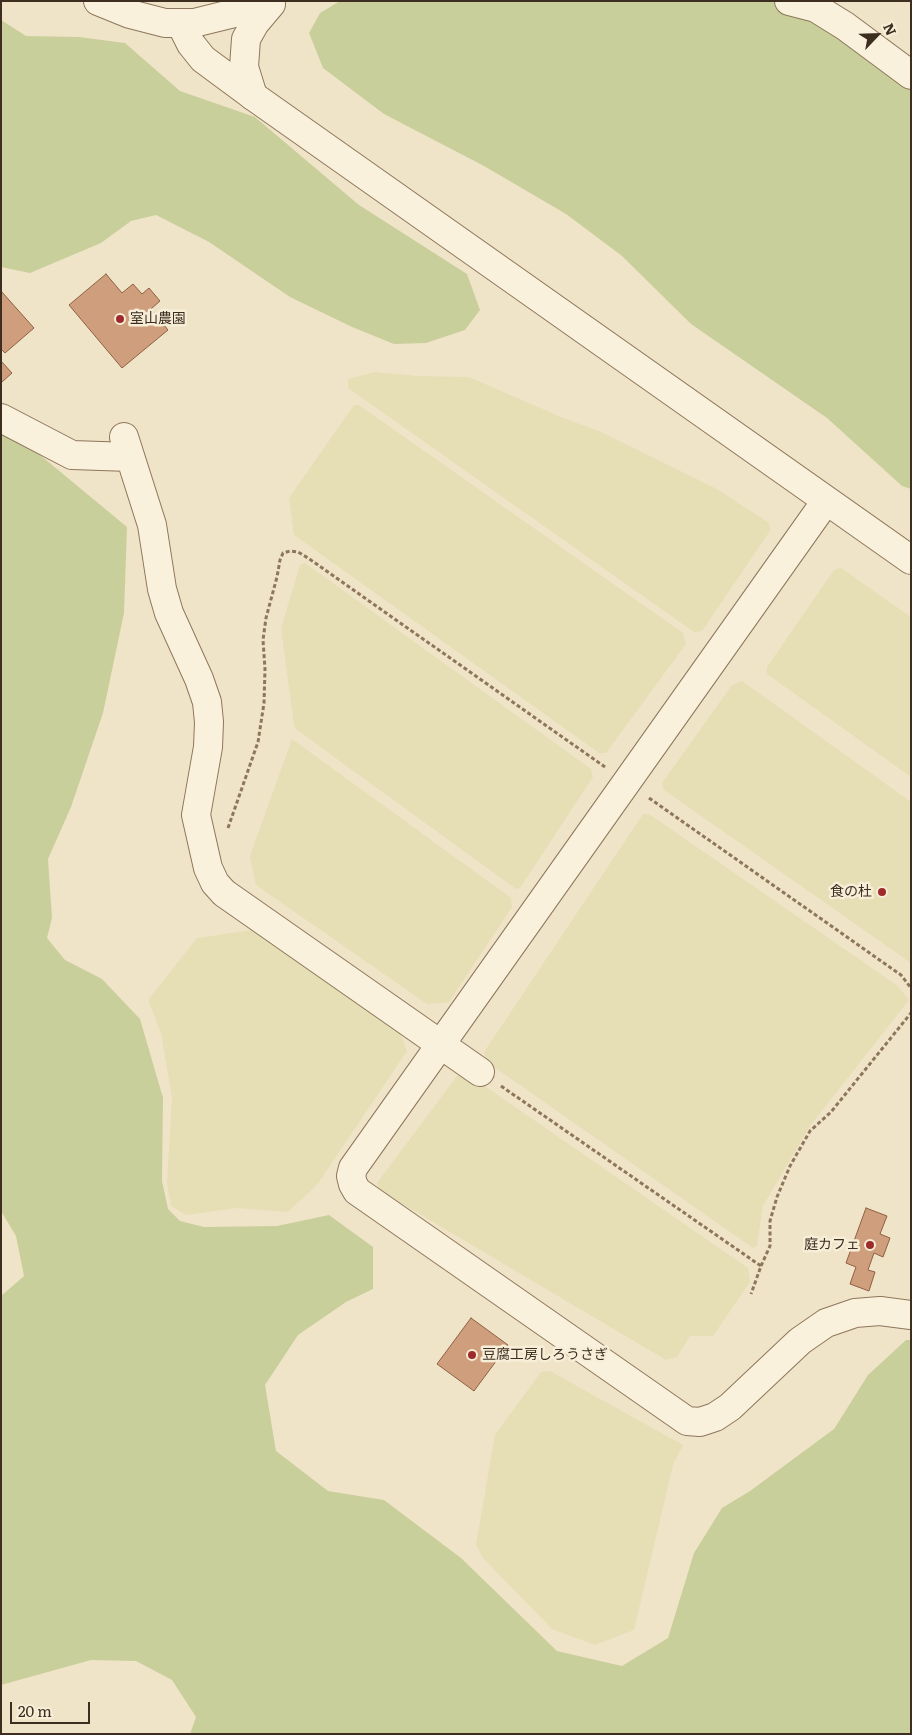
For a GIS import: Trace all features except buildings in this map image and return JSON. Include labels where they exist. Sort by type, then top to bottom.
[{"type":"street","points":[[98,1],[139,16],[165,23],[180,24],[194,23],[267,5]]},
{"type":"street","points":[[789,1],[816,8],[846,26],[911,75]]},
{"type":"street","points":[[252,96],[244,67],[246,39],[267,5]]},
{"type":"street","points":[[180,24],[191,44],[203,58],[252,96],[911,560]]},
{"type":"street","points":[[1,418],[72,455],[127,447],[152,524],[162,589],[169,613],[199,679],[207,702],[209,722],[208,747],[196,815],[208,868],[215,883],[224,893],[480,1072]]},
{"type":"street","points":[[826,501],[441,1044],[354,1168],[351,1176],[357,1191],[687,1421],[700,1422],[715,1417],[730,1407],[800,1341],[826,1323],[855,1313],[880,1311],[911,1315]]},
{"type":"path","points":[[227,831],[258,742],[264,703],[265,669],[263,640],[266,618],[280,560],[283,553],[290,551],[298,552],[901,975],[911,988]]},
{"type":"path","points":[[751,1294],[770,1246],[770,1220],[777,1197],[794,1159],[810,1132],[831,1112],[911,1013]]},
{"type":"path","points":[[480,1072],[761,1266]]},
{"type":"shaded area","points":[[375,372],[419,376],[469,377],[561,417],[601,432],[717,489],[769,523],[770,531],[702,631],[694,632],[348,388],[348,379]]},
{"type":"shaded area","points":[[354,405],[359,405],[683,633],[686,644],[606,753],[599,753],[294,535],[289,498]]},
{"type":"shaded area","points":[[305,563],[591,769],[593,777],[520,888],[516,889],[297,730],[294,725],[281,628],[300,565]]},
{"type":"shaded area","points":[[841,568],[911,617],[911,777],[767,674],[767,667],[834,570]]},
{"type":"shaded area","points":[[742,681],[911,802],[911,963],[664,790],[662,783],[732,685]]},
{"type":"shaded area","points":[[292,739],[511,898],[512,907],[449,1002],[427,1004],[256,885],[250,856]]},
{"type":"shaded area","points":[[643,814],[649,814],[898,986],[909,1000],[810,1126],[763,1206],[757,1246],[753,1248],[487,1062],[484,1052]]},
{"type":"shaded area","points":[[252,930],[399,1030],[407,1051],[317,1185],[288,1212],[237,1208],[186,1215],[171,1206],[167,1183],[172,1098],[161,1033],[148,1000],[197,938]]},
{"type":"shaded area","points":[[466,1073],[748,1268],[750,1282],[713,1336],[690,1336],[677,1357],[666,1360],[379,1190],[377,1183],[457,1076]]},
{"type":"shaded area","points":[[550,1371],[683,1445],[673,1465],[634,1630],[595,1645],[552,1629],[483,1558],[476,1545],[495,1435],[541,1372]]},
{"type":"green space","points":[[340,1],[800,1],[911,59],[911,489],[902,486],[827,418],[691,324],[622,256],[566,214],[484,166],[384,114],[323,68],[309,33],[320,13]]},
{"type":"green space","points":[[1,20],[26,36],[79,37],[125,43],[180,91],[255,117],[359,205],[467,274],[480,310],[465,330],[426,343],[394,344],[352,327],[290,297],[209,242],[156,215],[131,221],[101,243],[30,273],[1,267]]},
{"type":"green space","points":[[1,425],[127,527],[124,613],[103,713],[71,807],[48,859],[52,918],[47,938],[65,960],[102,979],[140,1019],[163,1098],[162,1181],[168,1209],[180,1221],[204,1227],[277,1226],[329,1215],[373,1247],[373,1289],[346,1302],[298,1335],[265,1385],[276,1451],[328,1491],[384,1500],[461,1558],[557,1651],[622,1666],[668,1638],[694,1553],[722,1508],[750,1491],[834,1429],[868,1375],[906,1340],[911,1340],[911,1734],[190,1734],[196,1717],[172,1680],[136,1661],[91,1660],[1,1685],[1,1296],[24,1276],[16,1236],[1,1211]]},
{"type":"place","name":"室山農園","points":[[120,319]]},
{"type":"place","name":"食の杜","points":[[882,892]]},
{"type":"place","name":"庭カフェ","points":[[870,1245]]},
{"type":"place","name":"豆腐工房しろうさぎ","points":[[472,1355]]}]
